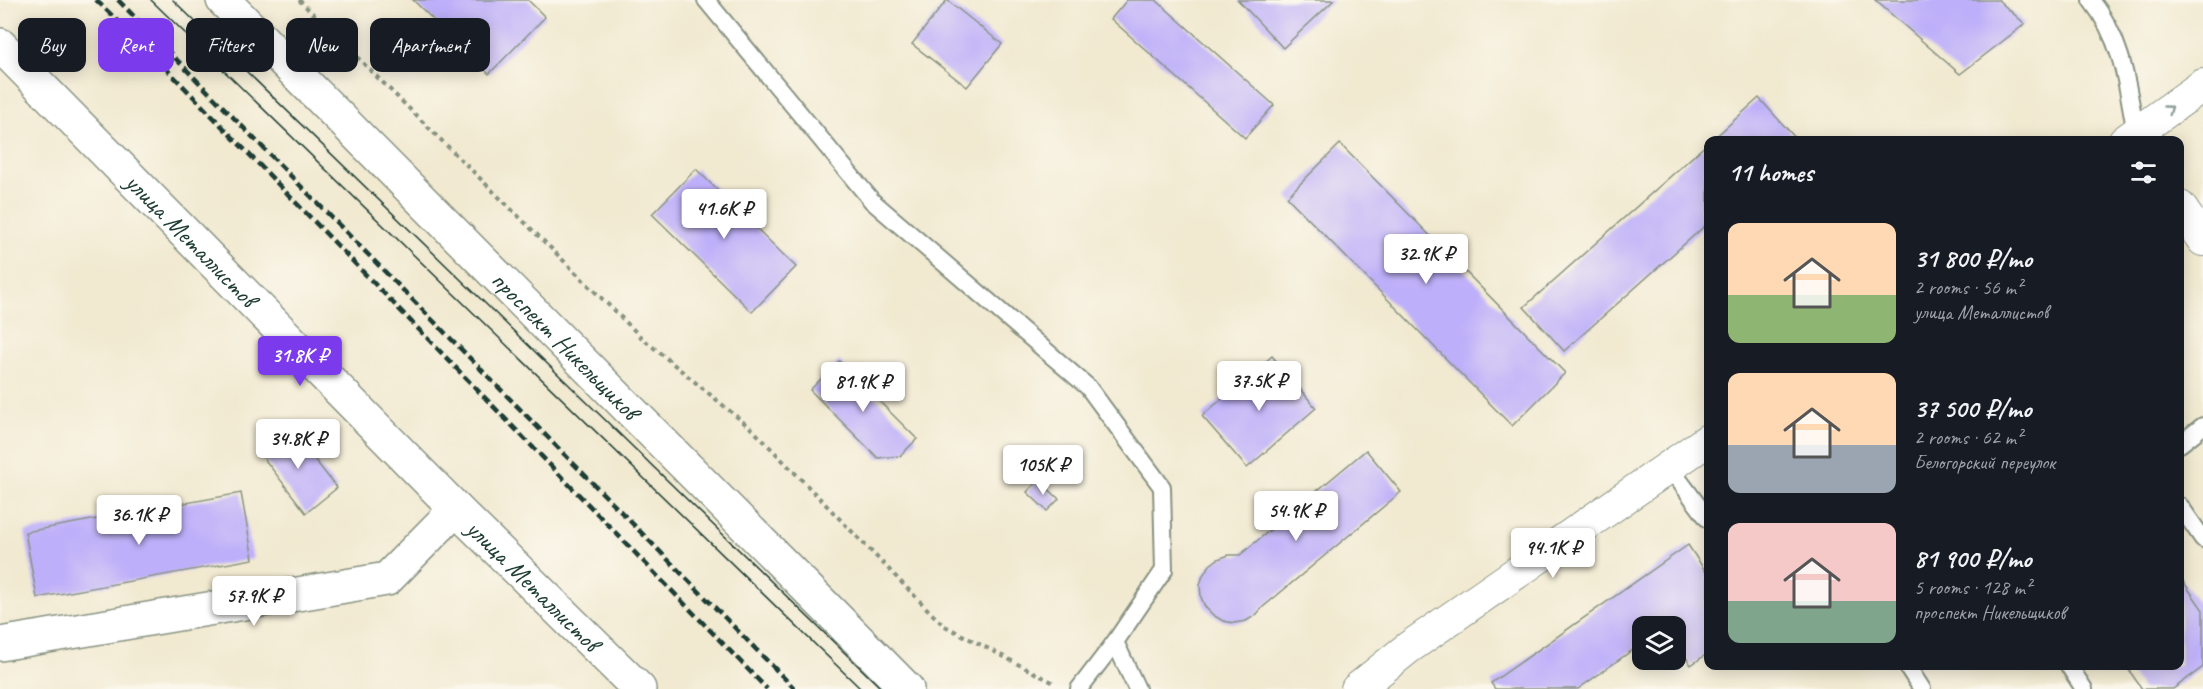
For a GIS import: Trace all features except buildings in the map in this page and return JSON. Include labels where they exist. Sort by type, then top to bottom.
[{"type":"main road","name":"проспект Никельщиков","points":[[223,0],[907,689]]},
{"type":"main road","name":"улица Металлистов","points":[[0,45],[456,509],[639,689]]},
{"type":"main road","points":[[0,644],[387,579],[456,509]]},
{"type":"street","points":[[2137,136],[2203,85]]},
{"type":"street","points":[[2184,213],[2203,240]]},
{"type":"street","points":[[1364,686],[1408,648],[1704,443]]},
{"type":"lane","points":[[706,0],[872,201],[1088,387],[1162,487],[1164,570],[1115,642],[1079,689]]},
{"type":"lane","points":[[2091,0],[2100,12],[2122,57],[2134,136]]},
{"type":"lane","points":[[2184,441],[2203,426]]},
{"type":"lane","points":[[1670,468],[1704,514]]},
{"type":"lane","points":[[2184,513],[2203,539]]},
{"type":"lane","points":[[1115,642],[1137,689]]},
{"type":"lane","points":[[1910,670],[1922,689]]},
{"type":"lane","points":[[2072,670],[2084,689]]},
{"type":"path","points":[[298,0],[642,338],[754,431],[943,626],[1065,689]]},
{"type":"tram line","points":[[151,0],[861,689]]},
{"type":"tram line","points":[[173,0],[882,689]]},
{"type":"railway","points":[[96,0],[153,55],[767,689]]},
{"type":"railway","points":[[118,0],[795,689]]}]
